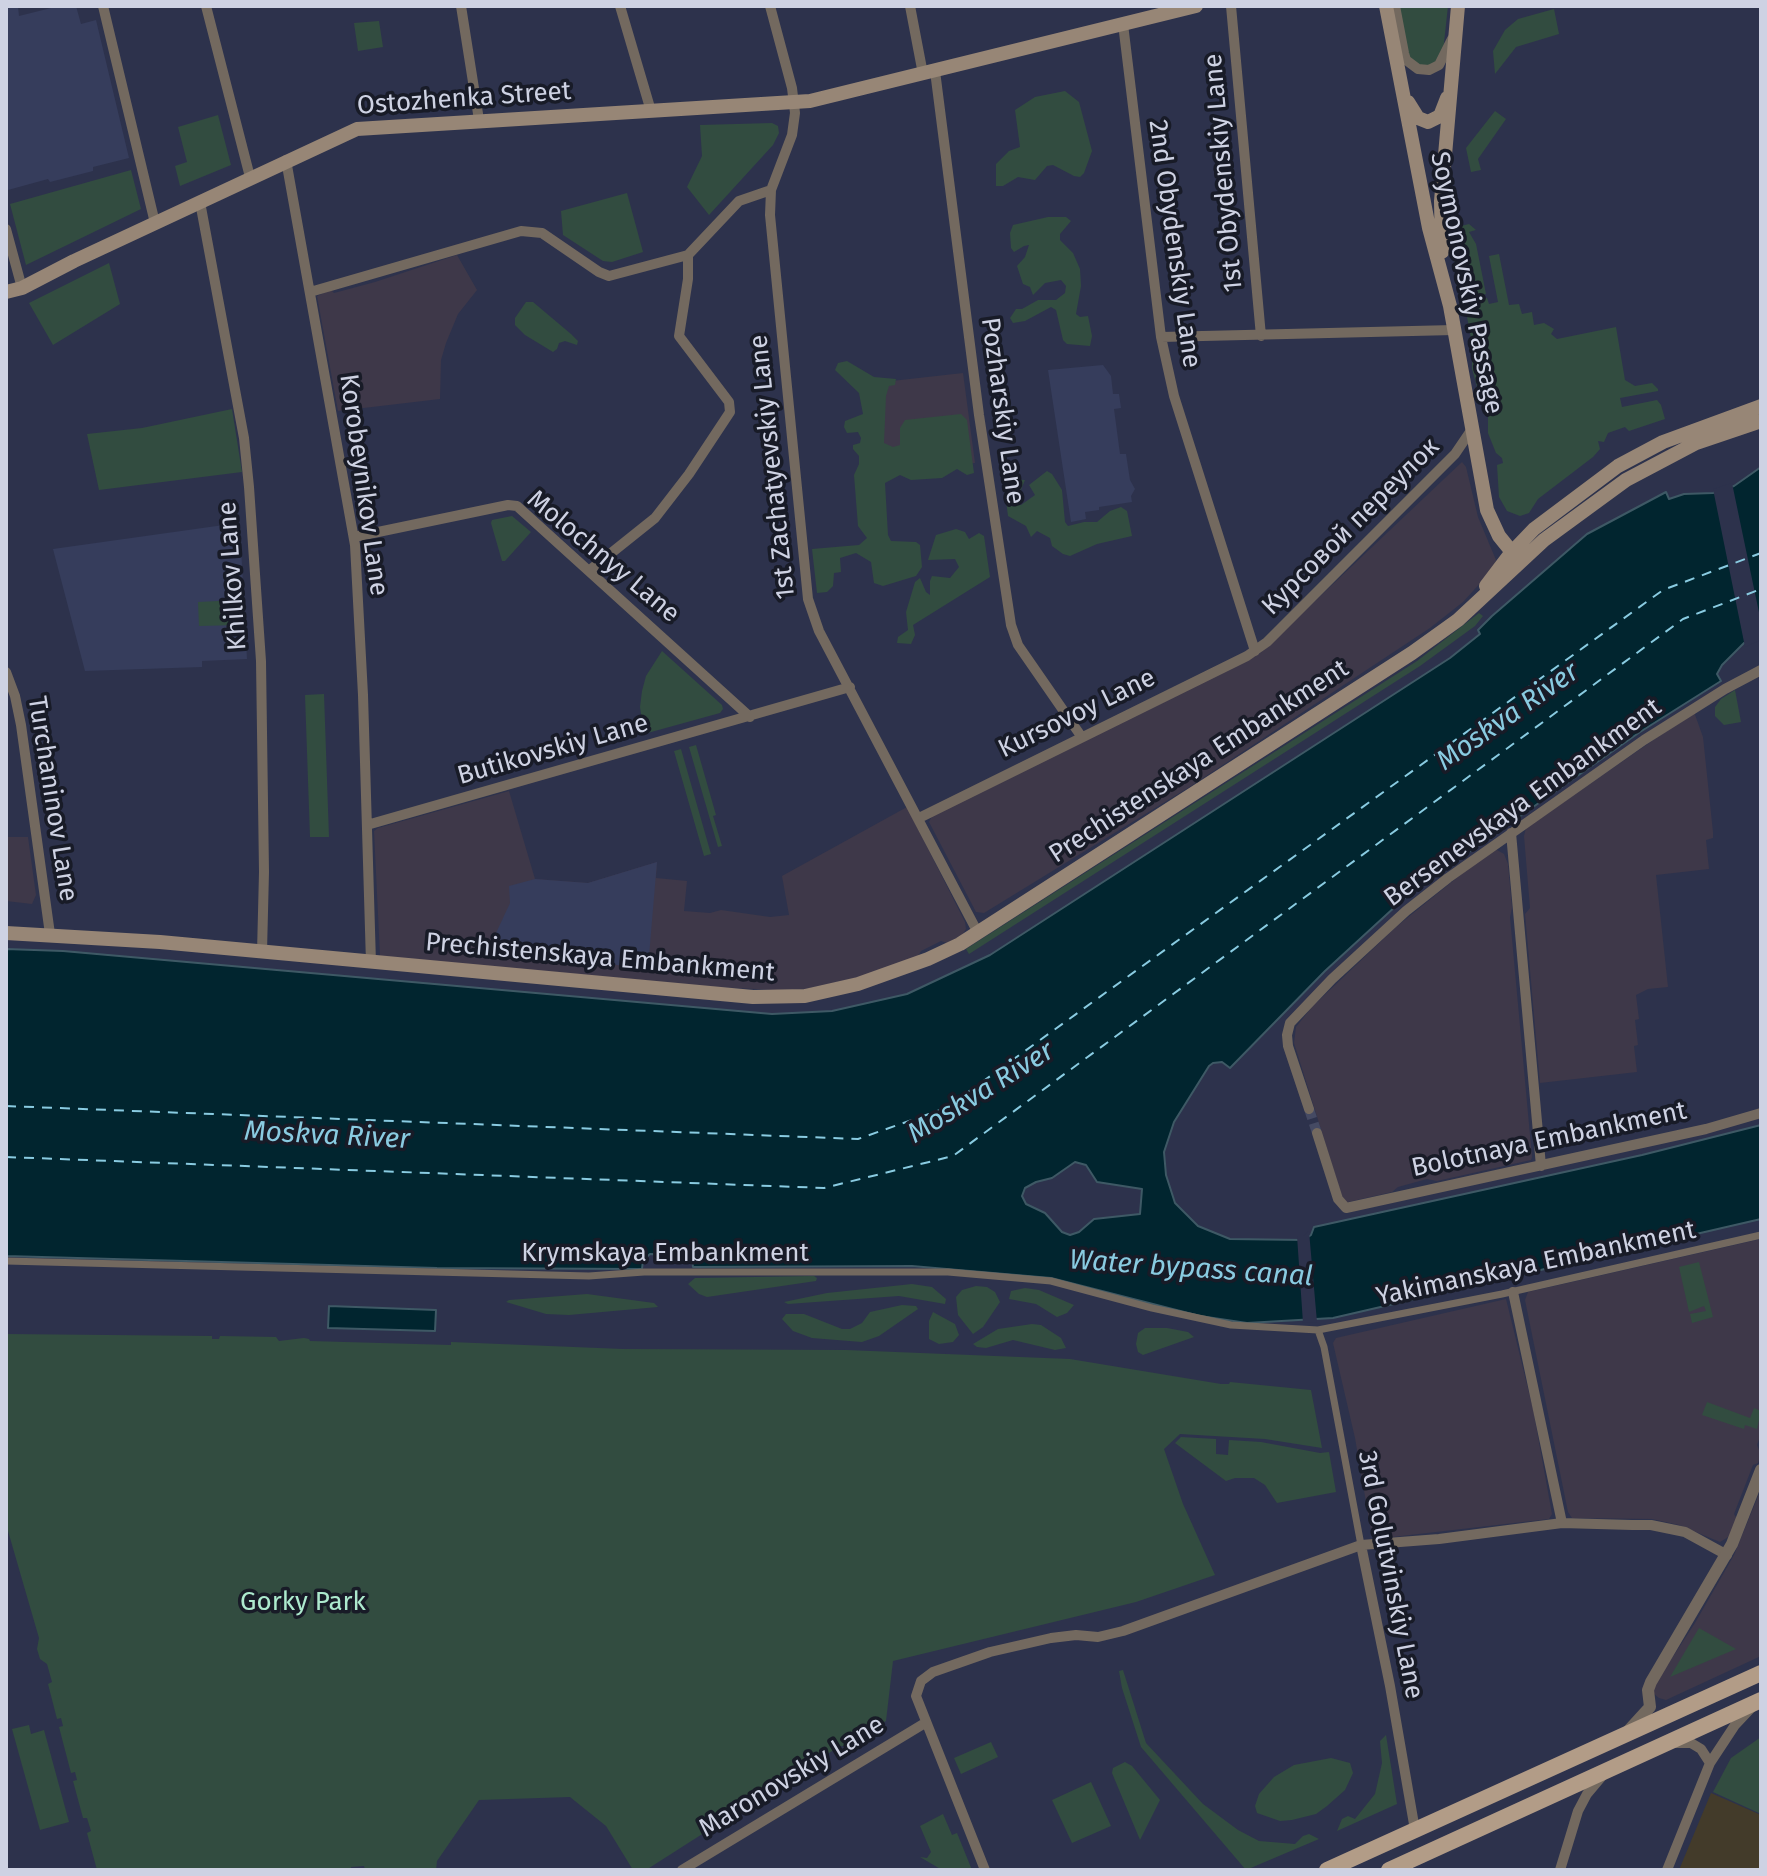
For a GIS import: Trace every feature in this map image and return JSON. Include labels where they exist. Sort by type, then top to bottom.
[{"type":"main road","points":[[794,103],[1196,6]]},
{"type":"main road","name":"Soymonovskiy Passage","points":[[1386,6],[1429,228],[1443,273],[1487,510],[1499,536],[1515,557]]},
{"type":"main road","points":[[1443,273],[1441,201],[1458,6]]},
{"type":"main road","points":[[1404,95],[1418,118],[1423,122],[1433,121],[1443,111],[1452,83]]},
{"type":"main road","name":"Ostozhenka Street","points":[[200,202],[357,129],[794,103]]},
{"type":"main road","points":[[6,292],[22,288],[200,202]]},
{"type":"main road","points":[[6,304],[22,288]]},
{"type":"main road","name":"Prechistenskaya Embankment","points":[[6,933],[262,952],[713,995],[774,998],[828,992],[870,980],[928,959],[978,933],[1424,645],[1472,606],[1564,505],[1642,452],[1691,430],[1761,406]]},
{"type":"main road","name":"Prechistenskaya Embankment","points":[[1515,557],[1650,466],[1696,443],[1761,421]]},
{"type":"main road","name":"Prechistenskaya Embankment","points":[[6,924],[48,934]]},
{"type":"main road","points":[[1327,1870],[1761,1673]]},
{"type":"main road","points":[[1389,1870],[1759,1701]]},
{"type":"street","points":[[103,6],[155,223]]},
{"type":"street","points":[[206,6],[250,177]]},
{"type":"street","points":[[461,6],[479,120]]},
{"type":"street","points":[[620,6],[651,111]]},
{"type":"street","name":"1st Zachatyevskiy Lane","points":[[770,6],[794,103],[792,135],[771,190],[770,215],[804,577],[812,616],[978,933]]},
{"type":"street","name":"Pozharskiy Lane","points":[[910,6],[929,72],[1011,625],[1018,645],[1081,736]]},
{"type":"street","name":"1st Obydenskiy Lane","points":[[1231,6],[1261,336]]},
{"type":"street","points":[[1395,6],[1406,60],[1418,69],[1429,70],[1439,65],[1455,33]]},
{"type":"street","name":"2nd Obydenskiy Lane","points":[[1123,24],[1161,337],[1174,396],[1255,651]]},
{"type":"street","name":"Korobeynikov Lane","points":[[286,160],[354,537],[362,666],[371,963]]},
{"type":"street","points":[[310,292],[521,231],[542,233],[609,276],[688,255],[739,201],[771,190]]},
{"type":"street","name":"Khilkov Lane","points":[[200,202],[244,438],[249,487],[261,668],[262,952]]},
{"type":"street","points":[[6,229],[22,288]]},
{"type":"street","points":[[590,570],[655,518],[730,412],[729,402],[679,336],[688,279],[688,255]]},
{"type":"street","points":[[1161,337],[1454,330]]},
{"type":"street","name":"Курсовой переулок","points":[[1255,651],[1273,637],[1455,454],[1472,429]]},
{"type":"street","name":"Molochnyy Lane","points":[[354,537],[512,505],[521,509],[750,717]]},
{"type":"street","name":"Kursovoy Lane","points":[[919,818],[1255,651]]},
{"type":"street","name":"Bersenevskaya Embankment","points":[[1309,1109],[1288,1046],[1290,1023],[1332,979],[1406,911],[1511,833],[1644,740],[1761,670]]},
{"type":"street","name":"Turchaninov Lane","points":[[6,672],[21,725],[48,934]]},
{"type":"street","name":"Butikovskiy Lane","points":[[367,825],[850,687]]},
{"type":"street","points":[[1511,833],[1541,1166]]},
{"type":"street","name":"Bolotnaya Embankment","points":[[1317,1133],[1338,1199],[1346,1208],[1706,1129],[1761,1113]]},
{"type":"street","name":"Yakimanskaya Embankment","points":[[1318,1330],[1513,1292],[1761,1235]]},
{"type":"street","name":"Krymskaya Embankment","points":[[6,1261],[589,1276],[644,1272],[937,1272],[1051,1281],[1231,1325],[1318,1330]]},
{"type":"street","points":[[1513,1292],[1540,1407],[1562,1523]]},
{"type":"street","name":"3rd Golutvinskiy Lane","points":[[1318,1330],[1324,1347],[1415,1830]]},
{"type":"street","points":[[1624,1735],[1648,1710],[1651,1682],[1727,1555],[1761,1470]]},
{"type":"street","points":[[985,1870],[916,1696],[921,1681],[933,1672],[990,1652],[1051,1638],[1076,1635],[1098,1637],[1361,1545],[1439,1539],[1562,1523],[1651,1525],[1685,1532],[1727,1555]]},
{"type":"street","points":[[1667,1870],[1710,1763],[1735,1725],[1759,1701]]},
{"type":"street","name":"Maronovskiy Lane","points":[[682,1870],[925,1723]]},
{"type":"street","points":[[1669,1743],[1691,1743],[1701,1749],[1710,1763]]},
{"type":"street","points":[[1560,1870],[1578,1811],[1587,1794],[1608,1770]]},
{"type":"shaded area","points":[[6,6],[18,6],[19,16],[59,6],[76,6],[81,24],[96,20],[129,158],[93,167],[93,171],[8,190]]},
{"type":"shaded area","points":[[457,255],[477,290],[458,314],[446,343],[441,360],[440,399],[338,411],[317,296],[331,290],[334,293],[375,282]]},
{"type":"shaded area","points":[[1103,365],[1111,376],[1113,394],[1119,394],[1121,408],[1114,409],[1120,454],[1126,454],[1130,480],[1135,489],[1132,502],[1099,507],[1099,510],[1085,512],[1086,519],[1071,522],[1048,370]]},
{"type":"shaded area","points":[[963,373],[975,463],[876,474],[865,384]]},
{"type":"shaded area","points":[[1462,462],[1466,467],[1478,517],[1496,560],[1494,568],[1463,602],[1430,628],[1191,786],[984,913],[976,912],[929,822],[932,816],[1259,654]]},
{"type":"shaded area","points":[[231,524],[240,529],[247,659],[202,661],[202,667],[85,671],[53,549]]},
{"type":"shaded area","points":[[1694,712],[1703,737],[1713,832],[1713,838],[1706,840],[1709,869],[1656,875],[1668,987],[1648,989],[1636,995],[1639,1019],[1635,1020],[1638,1045],[1634,1046],[1637,1072],[1540,1083],[1525,914],[1530,908],[1526,828]]},
{"type":"shaded area","points":[[509,791],[535,879],[588,883],[657,862],[656,878],[687,881],[684,911],[710,913],[721,910],[770,917],[789,915],[782,876],[907,807],[966,929],[962,935],[947,943],[941,941],[921,951],[918,956],[863,976],[805,989],[713,987],[380,956],[374,831]]},
{"type":"shaded area","points":[[6,837],[28,837],[36,895],[32,904],[6,901]]},
{"type":"shaded area","points":[[1497,850],[1504,854],[1508,864],[1531,1160],[1437,1181],[1427,1179],[1398,1187],[1392,1192],[1344,1203],[1294,1043],[1296,1027],[1312,1007],[1396,927],[1490,851]]},
{"type":"shaded area","points":[[657,862],[648,968],[534,957],[534,953],[513,951],[513,945],[507,945],[506,951],[494,950],[496,933],[510,903],[509,886],[535,879],[588,883]]},
{"type":"shaded area","points":[[1761,1239],[1761,1434],[1757,1445],[1761,1455],[1758,1463],[1753,1465],[1734,1514],[1737,1519],[1730,1536],[1720,1542],[1679,1525],[1652,1519],[1572,1518],[1568,1512],[1525,1300],[1528,1292]]},
{"type":"shaded area","points":[[1506,1299],[1533,1409],[1552,1514],[1549,1519],[1375,1539],[1372,1537],[1355,1438],[1333,1343],[1336,1338]]},
{"type":"shaded area","points":[[1761,1489],[1761,1656],[1666,1700],[1659,1698],[1653,1693],[1653,1687],[1734,1555]]},
{"type":"shaded area","points":[[1711,1793],[1761,1815],[1761,1870],[1679,1870]]},
{"type":"green space","points":[[1398,6],[1448,6],[1443,52],[1439,60],[1430,65],[1419,65],[1409,58]]},
{"type":"green space","points":[[1554,9],[1559,34],[1516,47],[1495,74],[1493,51],[1505,30],[1518,19]]},
{"type":"green space","points":[[379,21],[383,47],[358,51],[354,23]]},
{"type":"green space","points":[[1065,91],[1079,102],[1092,151],[1084,173],[1080,177],[1074,176],[1053,165],[1047,166],[1035,180],[1018,177],[1003,186],[996,186],[996,164],[1009,151],[1020,147],[1015,110],[1035,97]]},
{"type":"green space","points":[[1495,111],[1506,119],[1478,159],[1481,170],[1471,172],[1466,148]]},
{"type":"green space","points":[[218,115],[231,165],[180,186],[175,166],[187,162],[178,127]]},
{"type":"green space","points":[[772,123],[778,126],[779,133],[773,145],[709,215],[687,187],[702,156],[700,125]]},
{"type":"green space","points":[[131,170],[141,209],[26,265],[10,204]]},
{"type":"green space","points":[[627,193],[643,252],[612,262],[603,261],[563,235],[561,211]]},
{"type":"green space","points":[[1048,217],[1066,217],[1071,221],[1060,234],[1060,240],[1073,253],[1080,269],[1081,286],[1076,314],[1088,316],[1092,336],[1090,346],[1067,344],[1063,340],[1056,310],[1051,307],[1025,321],[1013,323],[1010,318],[1016,309],[1038,300],[1056,300],[1065,293],[1066,286],[1061,280],[1045,283],[1033,295],[1030,287],[1023,284],[1017,266],[1025,257],[1029,245],[1014,252],[1011,248],[1013,225]]},
{"type":"green space","points":[[1469,224],[1476,230],[1469,232],[1476,244],[1486,294],[1478,296],[1480,299],[1487,298],[1489,304],[1498,302],[1489,256],[1499,254],[1509,305],[1519,304],[1522,314],[1532,312],[1534,325],[1544,323],[1554,329],[1551,334],[1557,339],[1616,327],[1625,380],[1635,386],[1652,383],[1658,389],[1620,398],[1622,407],[1657,400],[1665,419],[1629,431],[1625,427],[1608,433],[1604,442],[1598,441],[1600,449],[1593,457],[1538,499],[1529,513],[1520,516],[1507,511],[1499,497],[1497,465],[1503,463],[1502,458],[1496,453],[1488,433],[1488,411],[1480,398],[1472,369],[1472,361],[1482,352],[1480,343],[1472,344],[1460,279],[1451,250],[1453,228]]},
{"type":"green space","points":[[109,263],[120,304],[53,345],[29,303]]},
{"type":"green space","points":[[526,302],[533,302],[571,334],[578,341],[577,345],[565,341],[559,343],[553,352],[525,335],[515,325],[515,318]]},
{"type":"green space","points":[[847,361],[874,377],[896,379],[895,385],[889,386],[886,396],[884,443],[893,447],[900,445],[900,428],[905,420],[961,414],[967,420],[974,473],[967,475],[957,469],[942,478],[911,480],[900,475],[885,483],[891,541],[916,542],[920,545],[922,567],[916,576],[883,586],[874,583],[871,562],[856,553],[840,558],[841,572],[834,573],[833,586],[827,592],[817,593],[812,549],[859,545],[867,538],[858,526],[854,475],[859,456],[853,445],[860,443],[861,438],[858,432],[847,433],[844,427],[845,421],[863,414],[859,393],[835,370],[838,363]]},
{"type":"green space","points":[[232,409],[242,472],[99,490],[87,434],[142,428]]},
{"type":"green space","points":[[1047,471],[1062,490],[1068,526],[1097,522],[1110,511],[1121,507],[1127,511],[1132,536],[1097,544],[1070,556],[1052,546],[1050,538],[1037,531],[1031,537],[1026,526],[1008,516],[1004,485],[1006,479],[1025,480],[1015,504],[1021,505],[1035,495],[1029,485]]},
{"type":"green space","points":[[512,516],[531,532],[502,561],[491,523],[492,520]]},
{"type":"green space","points":[[956,529],[965,532],[969,539],[979,533],[984,536],[990,577],[913,625],[915,635],[911,644],[897,643],[898,637],[908,630],[906,612],[915,582],[920,578],[930,595],[932,576],[950,578],[959,567],[955,559],[928,560],[936,535]]},
{"type":"green space","points":[[238,600],[239,625],[199,626],[198,602]]},
{"type":"green space","points":[[1479,613],[1483,616],[1475,626],[1420,666],[969,954],[966,949],[1417,661]]},
{"type":"green space","points":[[662,651],[723,709],[720,713],[644,734],[640,707],[642,691],[646,676]]},
{"type":"green space","points":[[1735,690],[1741,722],[1724,725],[1715,716],[1715,707]]},
{"type":"green space","points":[[324,694],[329,837],[310,837],[305,695]]},
{"type":"green space","points":[[696,745],[716,815],[713,816],[722,846],[718,847],[689,747]]},
{"type":"green space","points":[[681,749],[711,854],[704,856],[674,751]]},
{"type":"green space","points":[[1699,1262],[1713,1317],[1692,1323],[1690,1314],[1706,1311],[1704,1306],[1689,1312],[1679,1267]]},
{"type":"green space","points":[[814,1276],[816,1281],[707,1297],[688,1284],[695,1278]]},
{"type":"green space","points":[[912,1284],[932,1287],[946,1299],[945,1304],[899,1296],[784,1302],[827,1293]]},
{"type":"green space","points":[[976,1286],[995,1292],[1000,1302],[983,1327],[973,1334],[958,1315],[956,1297],[962,1290]]},
{"type":"green space","points":[[1025,1288],[1039,1290],[1074,1305],[1067,1313],[1057,1317],[1036,1304],[1009,1299],[1011,1291]]},
{"type":"green space","points":[[587,1294],[654,1303],[658,1307],[569,1315],[546,1314],[506,1302],[509,1300]]},
{"type":"green space","points":[[902,1305],[916,1306],[918,1309],[879,1336],[862,1342],[812,1338],[793,1331],[782,1319],[786,1314],[804,1314],[842,1329],[850,1329],[862,1323],[870,1312]]},
{"type":"green space","points":[[933,1312],[955,1324],[959,1335],[953,1342],[939,1344],[929,1339],[929,1321]]},
{"type":"green space","points":[[1041,1325],[1061,1338],[1066,1348],[1055,1350],[1013,1340],[986,1348],[973,1344],[998,1329]]},
{"type":"green space","points":[[1145,1328],[1167,1328],[1188,1332],[1194,1337],[1143,1355],[1138,1352],[1136,1344],[1138,1333]]},
{"type":"green space","name":"Gorky Park","points":[[6,1334],[212,1336],[212,1339],[219,1339],[220,1336],[276,1337],[279,1341],[304,1338],[310,1341],[451,1345],[451,1342],[623,1349],[846,1350],[1070,1359],[1221,1384],[1230,1382],[1311,1390],[1322,1448],[1265,1439],[1180,1434],[1164,1449],[1183,1504],[1215,1575],[1136,1602],[893,1661],[886,1721],[848,1746],[840,1746],[646,1870],[633,1870],[606,1826],[570,1797],[479,1800],[437,1861],[436,1870],[365,1870],[364,1866],[351,1867],[351,1870],[97,1870],[87,1833],[91,1831],[87,1818],[83,1818],[73,1781],[77,1780],[75,1772],[71,1773],[59,1727],[63,1726],[61,1718],[57,1719],[48,1684],[52,1682],[47,1664],[40,1659],[37,1649],[39,1638],[6,1524]]},
{"type":"green space","points":[[1707,1402],[1750,1418],[1754,1408],[1761,1411],[1757,1429],[1745,1425],[1744,1429],[1702,1415]]},
{"type":"green space","points":[[1181,1437],[1216,1439],[1216,1454],[1228,1455],[1229,1440],[1329,1452],[1336,1492],[1277,1503],[1265,1485],[1254,1478],[1226,1481],[1175,1443]]},
{"type":"green space","points":[[1699,1628],[1736,1649],[1670,1677]]},
{"type":"green space","points":[[1123,1670],[1146,1743],[1203,1804],[1259,1841],[1295,1844],[1309,1834],[1319,1839],[1246,1870],[1141,1747],[1122,1688],[1119,1671]]},
{"type":"green space","points":[[29,1725],[31,1734],[44,1730],[69,1822],[40,1830],[12,1729]]},
{"type":"green space","points":[[1386,1735],[1397,1804],[1337,1831],[1342,1819],[1348,1816],[1355,1819],[1375,1794],[1382,1763],[1380,1741]]},
{"type":"green space","points":[[1761,1737],[1761,1814],[1713,1792],[1731,1758]]},
{"type":"green space","points":[[991,1742],[998,1757],[961,1774],[954,1758]]},
{"type":"green space","points":[[1331,1758],[1350,1763],[1353,1773],[1345,1790],[1327,1806],[1316,1814],[1292,1820],[1280,1821],[1257,1813],[1255,1806],[1259,1794],[1274,1777],[1294,1765]]},
{"type":"green space","points":[[1125,1762],[1132,1766],[1160,1800],[1140,1840],[1112,1773],[1113,1768]]},
{"type":"green space","points":[[1091,1782],[1111,1826],[1072,1843],[1052,1800]]},
{"type":"green space","points":[[943,1814],[952,1835],[957,1833],[972,1870],[942,1870],[920,1857],[927,1858],[931,1852],[920,1826]]},
{"type":"water","points":[[1761,467],[1761,636],[1744,643],[1722,665],[1717,674],[1721,681],[1640,732],[1409,894],[1325,971],[1230,1068],[1222,1062],[1209,1066],[1174,1122],[1164,1152],[1166,1175],[1175,1203],[1198,1226],[1230,1239],[1304,1240],[1311,1235],[1314,1227],[1642,1155],[1761,1125],[1761,1219],[1333,1318],[1247,1323],[1200,1316],[1051,1278],[912,1266],[693,1267],[692,1259],[687,1255],[650,1254],[643,1260],[642,1269],[437,1268],[6,1256],[6,949],[63,951],[772,1014],[832,1011],[907,994],[990,955],[1450,658],[1480,634],[1478,630],[1492,616],[1587,534],[1666,492],[1669,499],[1684,494],[1713,493],[1734,486]],"holes":[[[1075,1162],[1086,1165],[1097,1182],[1142,1189],[1140,1214],[1094,1219],[1079,1232],[1070,1235],[1062,1232],[1045,1213],[1026,1204],[1022,1196],[1025,1188],[1052,1178]]]},
{"type":"water","points":[[329,1306],[436,1310],[435,1331],[328,1328]]},
{"type":"pier","points":[[1732,483],[1761,622],[1761,640],[1745,647],[1713,489]]},
{"type":"pier","points":[[1309,1231],[1317,1322],[1303,1323],[1297,1236]]},
{"type":"ferry route","points":[[6,1106],[858,1139],[946,1108],[1663,590],[1761,553]]},
{"type":"ferry route","points":[[6,1157],[824,1188],[953,1156],[1683,619],[1761,589]]},
{"type":"tunnel","points":[[1309,1109],[1317,1133]]},
{"type":"water label","name":"Moskva River","points":[[1508,717]]},
{"type":"water label","name":"Moskva River","points":[[981,1093]]},
{"type":"water label","name":"Moskva River","points":[[327,1136]]},
{"type":"water label","name":"Water bypass canal","points":[[1191,1269]]}]
